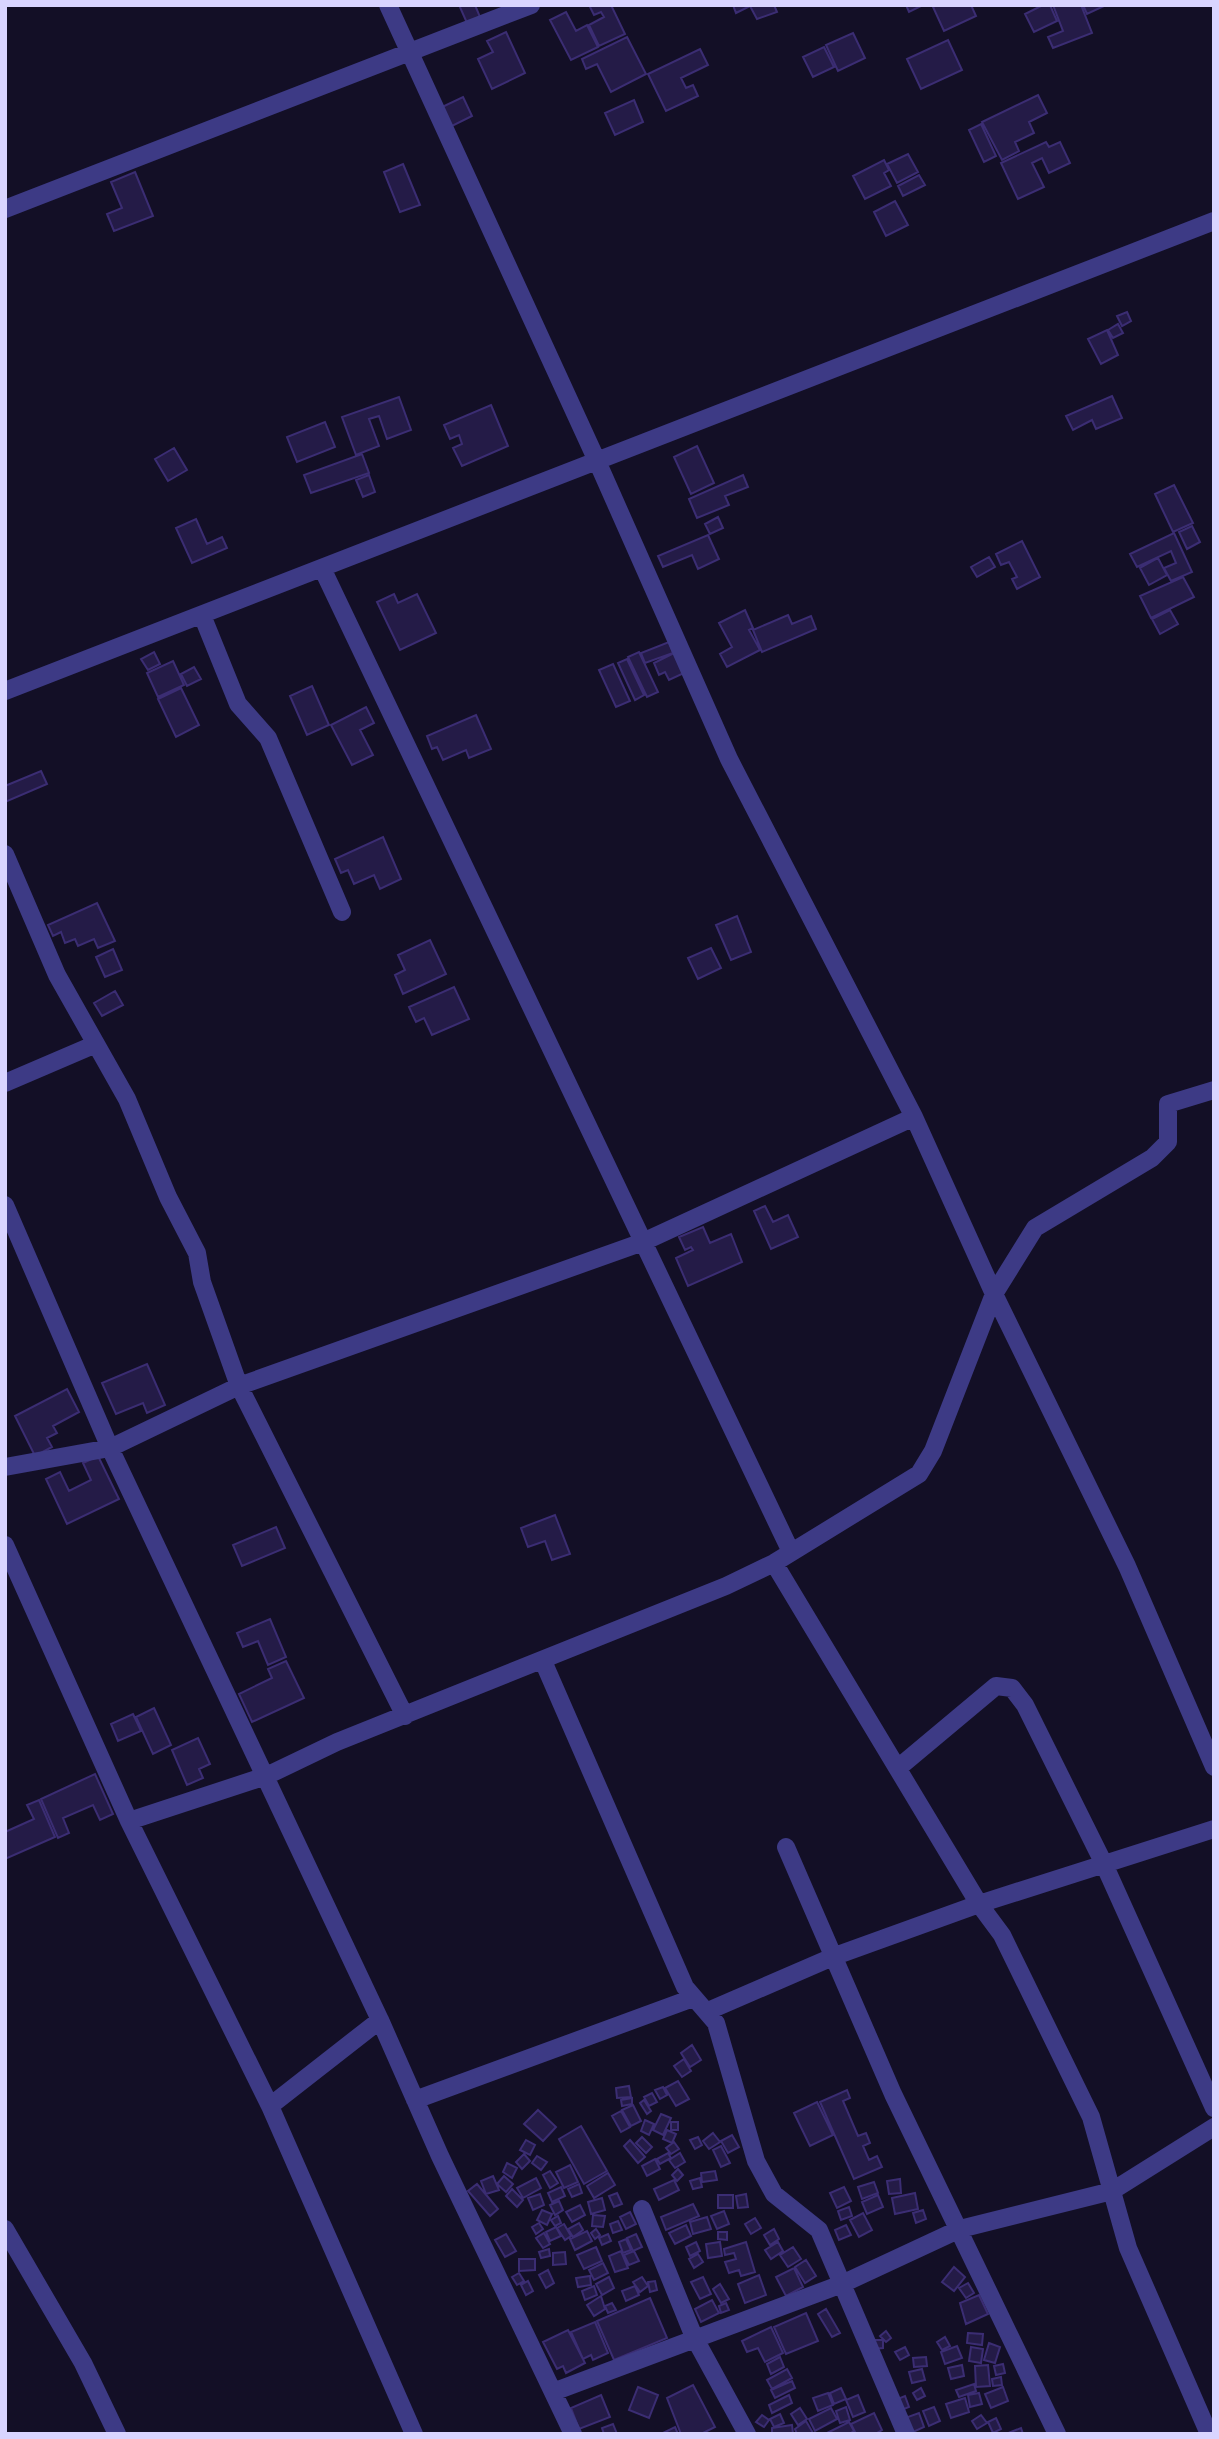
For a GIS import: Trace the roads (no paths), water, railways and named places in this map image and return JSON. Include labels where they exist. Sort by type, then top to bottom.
[{"type":"street","points":[[388,5],[597,461],[729,759],[915,1117],[994,1294],[1127,1566],[1214,1767]]},
{"type":"street","points":[[5,209],[531,5]]},
{"type":"street","points":[[5,691],[1214,221]]},
{"type":"street","points":[[322,568],[791,1552]]},
{"type":"street","points":[[202,615],[238,705],[268,738],[342,912]]},
{"type":"street","points":[[5,854],[57,975],[127,1099],[168,1197],[197,1252],[202,1282],[239,1386],[404,1716]]},
{"type":"street","points":[[5,1083],[96,1044]]},
{"type":"street","points":[[129,1821],[266,1776],[337,1742],[543,1661],[774,1563],[919,1474],[927,1464],[994,1294],[1035,1228],[1152,1158],[1168,1142],[1168,1104],[1214,1090]]},
{"type":"street","points":[[5,1467],[110,1448],[239,1386],[643,1242],[915,1117]]},
{"type":"street","points":[[5,1205],[110,1448],[573,2434]]},
{"type":"street","points":[[5,1545],[129,1821],[270,2106],[414,2434]]},
{"type":"street","points":[[774,1563],[979,1904],[1002,1935],[1091,2118],[1128,2248],[1209,2434]]},
{"type":"street","points":[[543,1661],[680,1976],[693,1998],[708,2011],[716,2023],[756,2161],[775,2194],[819,2230],[906,2434]]},
{"type":"street","points":[[898,1768],[996,1686],[1012,1688],[1025,1705],[1104,1864],[1214,2109]]},
{"type":"street","points":[[708,2011],[835,1956],[979,1904],[1214,1829]]},
{"type":"street","points":[[786,1847],[903,2115],[1057,2434]]},
{"type":"street","points":[[415,2099],[693,1998]]},
{"type":"street","points":[[270,2106],[380,2020]]},
{"type":"street","points":[[553,2392],[694,2337],[842,2284],[960,2229],[1112,2191],[1214,2127]]},
{"type":"street","points":[[642,2209],[694,2337],[747,2434]]},
{"type":"street","points":[[5,2230],[11,2251],[83,2363],[117,2434]]}]
